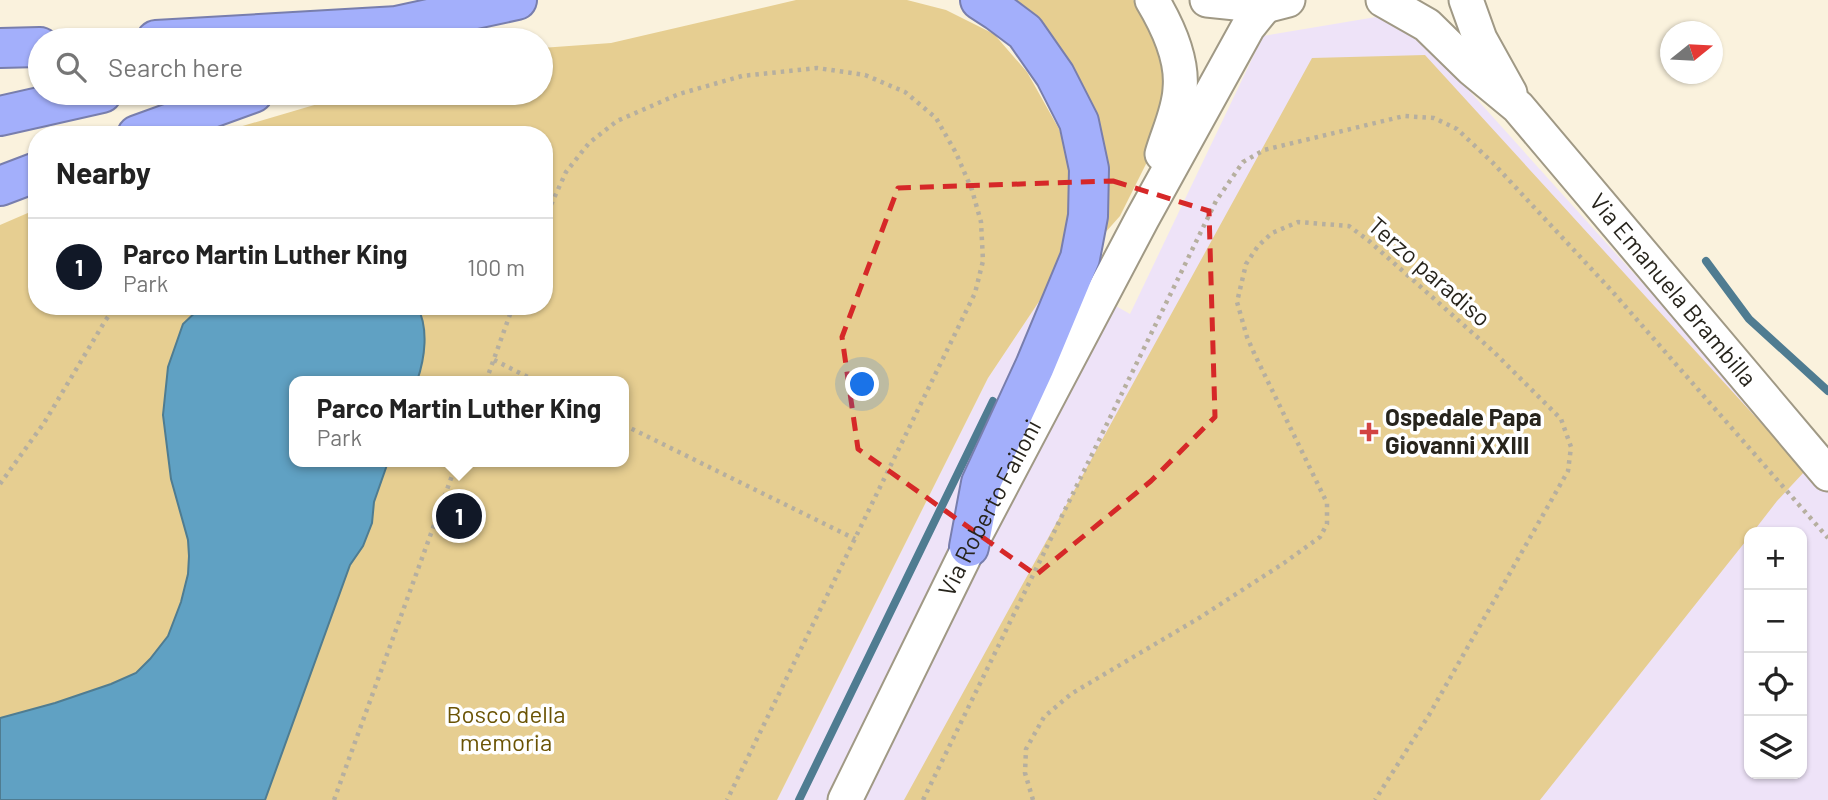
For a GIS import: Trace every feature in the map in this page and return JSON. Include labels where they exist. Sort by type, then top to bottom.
[{"type":"highway","points":[[424,28],[517,0]]},
{"type":"highway","points":[[428,28],[543,0]]},
{"type":"highway","points":[[969,547],[981,483],[1035,366],[1080,258],[1088,216],[1088,169],[1079,122],[1055,75],[1025,32],[980,0]]},
{"type":"highway","points":[[0,48],[28,47]]},
{"type":"highway","points":[[0,116],[49,105]]},
{"type":"highway","points":[[163,126],[220,105]]},
{"type":"highway","points":[[0,186],[28,175]]},
{"type":"street","name":"Via Roberto Failoni","points":[[1142,219],[1181,89],[1172,39],[1152,0]]},
{"type":"street","points":[[1208,0],[1277,3]]},
{"type":"street","name":"Via Emanuela Brambilla","points":[[1383,0],[1427,25],[1472,69],[1518,107],[1828,474]]},
{"type":"street","name":"Via Emanuela Brambilla","points":[[1466,0],[1480,39],[1518,107]]},
{"type":"street","name":"Via Roberto Failoni","points":[[845,800],[969,547],[1142,219],[1248,27],[1277,3]]},
{"type":"path","points":[[553,200],[566,172],[589,143],[617,121],[678,93],[742,76],[817,68],[865,75],[905,92],[936,118],[956,153],[972,190],[981,222],[983,261],[975,293],[727,800]]},
{"type":"path","points":[[923,800],[1216,201],[1243,162],[1264,150],[1404,116],[1434,118],[1457,129],[1493,163],[1611,290],[1828,538]]},
{"type":"path","name":"Terzo paradiso","points":[[1033,800],[1025,773],[1026,749],[1044,717],[1071,694],[1199,618],[1284,563],[1320,537],[1326,524],[1327,503],[1254,353],[1237,302],[1245,264],[1258,246],[1272,233],[1298,222],[1349,226],[1369,241],[1494,352],[1561,419],[1571,447],[1568,471],[1429,715],[1375,800]]},
{"type":"path","points":[[0,484],[44,423],[109,315]]},
{"type":"path","points":[[488,376],[510,315]]},
{"type":"path","points":[[494,360],[526,376]]},
{"type":"path","points":[[629,427],[855,539]]},
{"type":"path","points":[[334,800],[455,467]]},
{"type":"highlighted area","points":[[1113,181],[1209,211],[1215,417],[1151,481],[1036,575],[858,449],[842,337],[898,188]]},
{"type":"shaded area","name":"Ospedale Papa Giovanni XXIII","points":[[1382,16],[1427,44],[1828,489],[1828,800],[777,800],[988,378],[1058,273],[1130,314],[1263,36]]},
{"type":"green space","name":"Bosco della memoria","points":[[796,0],[907,0],[946,10],[994,34],[1027,72],[1059,129],[1072,171],[1071,222],[1058,273],[988,378],[777,800],[0,800],[0,225],[28,213],[28,315],[553,315],[553,126],[243,126],[314,105],[553,105],[553,47],[611,43]]},
{"type":"green space","points":[[1008,0],[1133,0],[1148,12],[1173,77],[1164,128],[1120,216],[1104,234],[1108,201],[1097,130]]},
{"type":"green space","name":"Ospedale Papa Giovanni XXIII","points":[[1425,55],[1805,471],[1757,527],[1744,527],[1744,543],[1540,800],[904,800],[1312,58]]},
{"type":"water","points":[[192,315],[421,315],[424,353],[418,376],[289,376],[289,467],[386,467],[374,502],[372,523],[363,546],[350,565],[265,800],[0,800],[0,718],[55,703],[136,673],[168,636],[181,602],[189,556],[188,540],[171,479],[163,415],[168,367],[183,324]]},
{"type":"waterway","points":[[1706,261],[1749,319],[1828,391]]},
{"type":"waterway","points":[[799,800],[993,401]]},
{"type":"place","name":"Ospedale Papa Giovanni XXIII","points":[[1369,432]]},
{"type":"place","name":"Parco Martin Luther King","points":[[459,516]]}]
